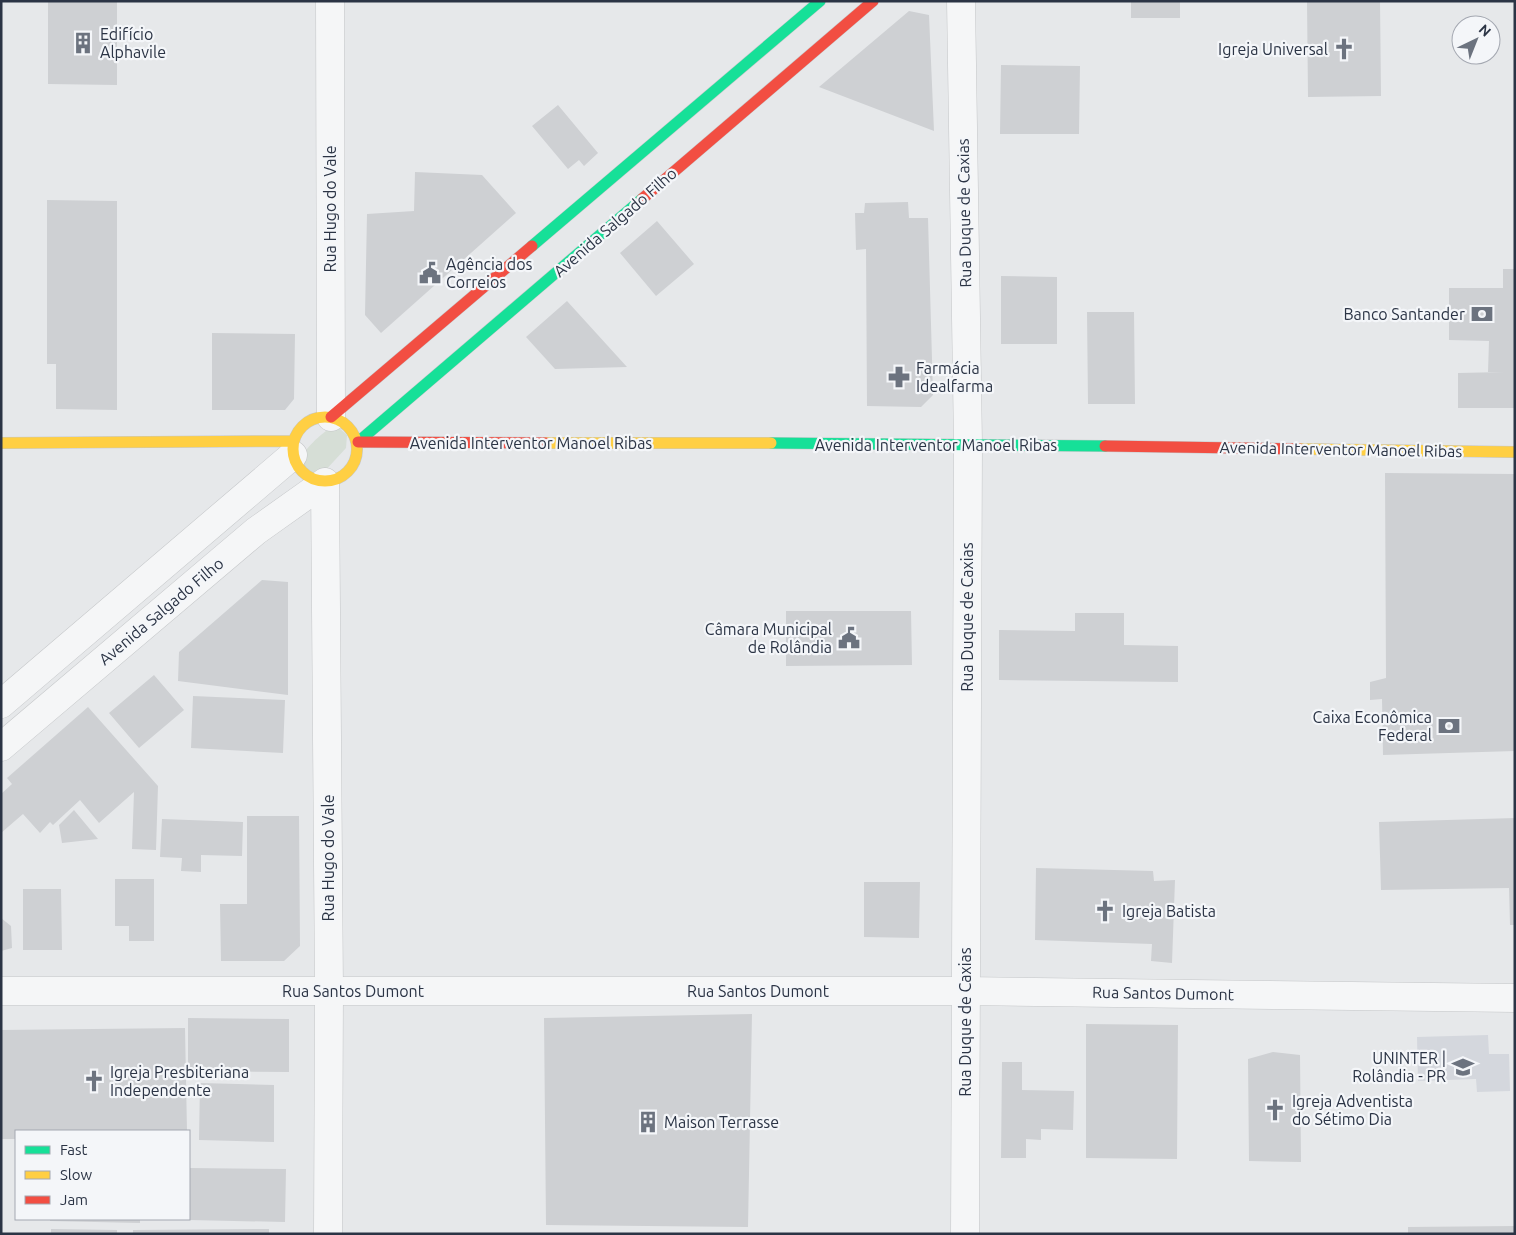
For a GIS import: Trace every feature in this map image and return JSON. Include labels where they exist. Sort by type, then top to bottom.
[{"type":"street","name":"Rua Hugo do Vale","points":[[330,1],[331,417]]},
{"type":"street","points":[[331,417],[820,1]]},
{"type":"street","name":"Avenida Salgado Filho","points":[[358,442],[873,1]]},
{"type":"street","name":"Rua Duque de Caxias","points":[[961,1],[968,444],[965,1234]]},
{"type":"street","points":[[324,416],[339,420],[352,430],[358,442],[354,465],[342,477],[325,482],[308,477],[296,464],[293,448],[296,433],[308,421],[324,416]]},
{"type":"street","name":"Avenida Interventor Manoel Ribas","points":[[358,442],[968,444],[1515,452]]},
{"type":"street","points":[[1,443],[293,448]]},
{"type":"street","name":"Avenida Salgado Filho","points":[[1,704],[293,448]]},
{"type":"street","name":"Rua Hugo do Vale","points":[[325,482],[329,991],[328,1234]]},
{"type":"street","name":"Avenida Salgado Filho","points":[[1,747],[256,531],[325,482]]},
{"type":"street","points":[[36,674],[57,699]]},
{"type":"street","name":"Rua Santos Dumont","points":[[1,991],[965,991],[1515,998]]},
{"type":"shaded area","points":[[332,427],[339,428],[347,435],[346,448],[323,473],[312,474],[305,469],[301,462],[304,453],[323,433]]},
{"type":"shaded area","name":"UNINTER | Rolândia - PR","points":[[1488,1035],[1489,1054],[1509,1054],[1510,1091],[1477,1092],[1476,1079],[1418,1081],[1417,1037]]},
{"type":"building","name":"Edifício Alphavile","points":[[48,1],[117,1],[117,85],[48,84]]},
{"type":"building","points":[[1131,1],[1180,1],[1180,18],[1131,18]]},
{"type":"building","name":"Igreja Universal","points":[[1307,1],[1380,1],[1381,96],[1308,97]]},
{"type":"building","points":[[909,11],[929,15],[934,131],[819,87]]},
{"type":"building","points":[[1001,65],[1080,66],[1079,134],[1000,134]]},
{"type":"building","points":[[558,105],[598,153],[584,166],[579,160],[568,169],[532,126]]},
{"type":"building","points":[[415,172],[482,175],[516,213],[381,333],[365,315],[367,214],[414,211]]},
{"type":"building","points":[[47,200],[117,201],[117,410],[56,409],[56,364],[47,364]]},
{"type":"building","points":[[908,202],[909,218],[928,218],[933,395],[921,407],[867,406],[866,249],[856,250],[855,213],[864,213],[865,203]]},
{"type":"building","points":[[657,221],[694,264],[656,296],[620,253]]},
{"type":"building","points":[[1503,269],[1515,269],[1515,408],[1458,408],[1458,373],[1504,372],[1488,372],[1489,341],[1449,340],[1449,288],[1503,288]]},
{"type":"building","points":[[1001,276],[1057,277],[1057,344],[1001,344]]},
{"type":"building","points":[[567,301],[627,367],[555,369],[526,337]]},
{"type":"building","points":[[1087,312],[1134,312],[1135,404],[1088,404]]},
{"type":"building","points":[[212,333],[295,334],[294,399],[285,410],[212,410]]},
{"type":"building","points":[[1385,473],[1515,474],[1515,751],[1383,755],[1382,699],[1370,700],[1370,682],[1386,678]]},
{"type":"building","points":[[262,580],[288,582],[288,695],[178,681],[179,652]]},
{"type":"building","name":"Câmara Municipal de Rolândia","points":[[786,611],[911,611],[912,665],[786,666]]},
{"type":"building","points":[[1075,613],[1124,613],[1124,645],[1178,646],[1178,682],[999,680],[999,630],[1075,631]]},
{"type":"building","points":[[154,675],[184,710],[139,748],[109,713]]},
{"type":"building","points":[[193,696],[285,700],[283,753],[191,748]]},
{"type":"building","points":[[88,707],[158,786],[156,850],[132,849],[134,792],[99,823],[80,800],[53,825],[50,822],[40,833],[23,814],[1,833],[1,794],[12,784],[7,778]]},
{"type":"building","points":[[74,810],[98,839],[62,843],[59,825]]},
{"type":"building","points":[[247,816],[299,816],[300,946],[284,961],[221,961],[220,904],[247,904]]},
{"type":"building","points":[[1515,818],[1515,925],[1510,925],[1509,888],[1381,890],[1379,822]]},
{"type":"building","points":[[162,819],[243,822],[242,856],[201,855],[201,872],[181,871],[182,858],[160,857]]},
{"type":"building","name":"Igreja Batista","points":[[1036,868],[1153,871],[1154,881],[1175,880],[1172,963],[1151,961],[1152,944],[1035,940]]},
{"type":"building","points":[[115,879],[154,879],[154,941],[129,941],[129,926],[115,926]]},
{"type":"building","points":[[864,882],[920,882],[919,938],[864,937]]},
{"type":"building","points":[[23,889],[61,889],[62,950],[23,950]]},
{"type":"building","points":[[1,918],[11,926],[12,948],[1,951]]},
{"type":"building","name":"Maison Terrasse","points":[[752,1014],[748,1227],[546,1225],[544,1018]]},
{"type":"building","points":[[188,1018],[289,1019],[289,1072],[188,1071]]},
{"type":"building","points":[[1086,1024],[1178,1025],[1177,1159],[1086,1158]]},
{"type":"building","name":"Igreja Presbiteriana Independente","points":[[185,1028],[187,1130],[15,1130],[15,1139],[1,1139],[1,1030]]},
{"type":"building","name":"Igreja Adventista do Sétimo Dia","points":[[1273,1052],[1300,1055],[1301,1162],[1249,1161],[1248,1059]]},
{"type":"building","points":[[1002,1062],[1022,1062],[1022,1090],[1074,1091],[1073,1130],[1041,1129],[1041,1140],[1026,1139],[1026,1158],[1001,1158]]},
{"type":"building","points":[[200,1083],[274,1085],[274,1142],[199,1140]]},
{"type":"building","points":[[190,1168],[286,1169],[285,1222],[189,1220]]},
{"type":"building","points":[[140,1220],[140,1223],[50,1221]]},
{"type":"building","points":[[1515,1226],[1515,1234],[1408,1234],[1408,1227]]},
{"type":"building","points":[[51,1229],[117,1230],[117,1234],[51,1234]]},
{"type":"building","points":[[269,1229],[269,1234],[133,1234],[133,1230]]},
{"type":"traffic: fast","points":[[532,246],[820,1]]},
{"type":"traffic: fast","points":[[358,442],[642,199]]},
{"type":"traffic: fast","points":[[771,443],[1105,446]]},
{"type":"traffic: slow","points":[[319,417],[331,417],[348,426],[355,437],[357,449],[355,461],[348,472],[331,481],[319,481],[307,476],[298,467],[293,455],[293,443],[298,431],[307,422],[319,417]]},
{"type":"traffic: slow","points":[[1,443],[294,441]]},
{"type":"traffic: slow","points":[[546,443],[771,443]]},
{"type":"traffic: slow","points":[[1300,449],[1515,452]]},
{"type":"traffic: jam","points":[[642,199],[873,1]]},
{"type":"traffic: jam","points":[[331,417],[532,246]]},
{"type":"traffic: jam","points":[[358,442],[546,443]]},
{"type":"traffic: jam","points":[[1105,446],[1300,449]]},
{"type":"place","name":"Edifício Alphavile","points":[[83,43]]},
{"type":"place","name":"Igreja Universal","points":[[1344,49]]},
{"type":"place","name":"Agência dos Correios","points":[[430,273]]},
{"type":"place","name":"Banco Santander","points":[[1482,314]]},
{"type":"place","name":"Farmácia Idealfarma","points":[[899,377]]},
{"type":"place","name":"Câmara Municipal de Rolândia","points":[[849,638]]},
{"type":"place","name":"Caixa Econômica Federal","points":[[1449,726]]},
{"type":"place","name":"Igreja Batista","points":[[1105,911]]},
{"type":"place","name":"UNINTER | Rolândia - PR","points":[[1463,1067]]},
{"type":"place","name":"Igreja Presbiteriana Independente","points":[[94,1081]]},
{"type":"place","name":"Igreja Adventista do Sétimo Dia","points":[[1275,1110]]},
{"type":"place","name":"Maison Terrasse","points":[[648,1122]]}]
